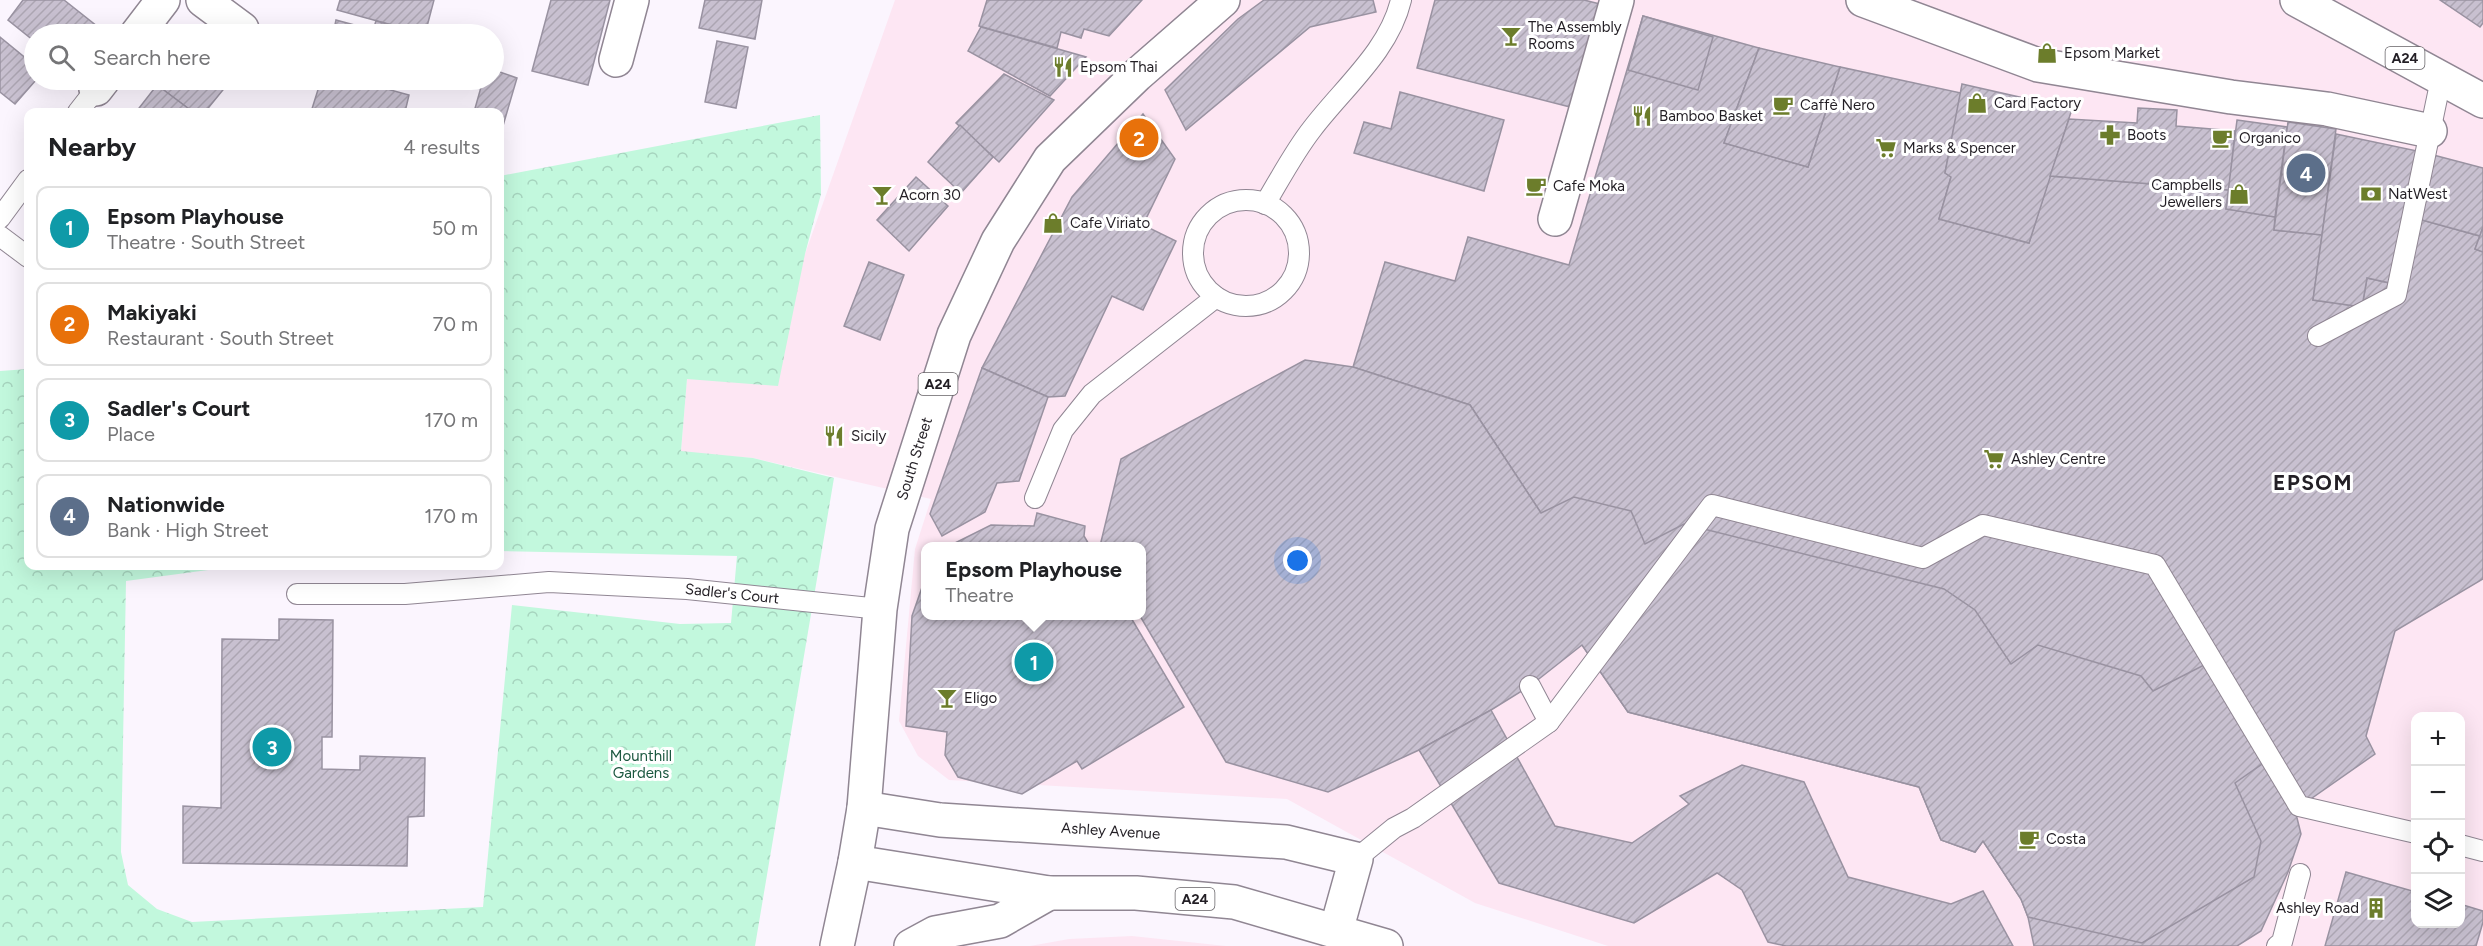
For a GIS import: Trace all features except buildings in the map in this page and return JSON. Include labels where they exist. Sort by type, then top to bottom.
[{"type":"main road","points":[[145,24],[163,0]]},
{"type":"main road","points":[[616,60],[632,0]]},
{"type":"main road","name":"South Street","points":[[837,946],[864,808],[867,737],[880,609],[892,529],[954,335],[998,241],[1050,159],[1137,75],[1223,0]]},
{"type":"main road","points":[[1555,219],[1617,0]]},
{"type":"main road","points":[[1863,0],[2038,65],[2231,96],[2327,108],[2430,131]]},
{"type":"main road","name":"A24","points":[[2297,0],[2483,101]]},
{"type":"main road","name":"Ashley Avenue","points":[[864,808],[940,819],[1286,842],[1356,859]]},
{"type":"main road","points":[[1338,938],[1356,859]]},
{"type":"main road","name":"A24","points":[[855,862],[1049,893],[1136,893],[1234,902],[1338,938],[1386,946]]},
{"type":"main road","name":"A24","points":[[910,946],[935,933],[1000,921],[1049,893]]},
{"type":"lane","points":[[1265,204],[1311,130],[1370,60],[1397,19],[1401,0]]},
{"type":"lane","points":[[2318,336],[2396,295],[2441,79]]},
{"type":"lane","points":[[0,218],[24,185]]},
{"type":"lane","points":[[1247,200],[1265,204],[1287,220],[1294,231],[1298,256],[1291,281],[1280,294],[1265,303],[1248,306],[1231,304],[1216,297],[1199,278],[1192,254],[1195,237],[1202,223],[1214,211],[1229,203],[1247,200]]},
{"type":"lane","points":[[0,236],[24,254]]},
{"type":"lane","points":[[1035,498],[1064,430],[1092,394],[1216,297]]},
{"type":"lane","points":[[1356,859],[1394,828],[1413,818],[1549,722],[1712,505],[1923,558],[1983,525],[2155,565],[2299,806],[2411,832]]},
{"type":"lane","name":"Sadler's Court","points":[[297,594],[405,594],[549,582],[687,589],[880,609]]},
{"type":"lane","points":[[1530,686],[1549,722]]},
{"type":"lane","points":[[2465,846],[2483,851]]},
{"type":"lane","points":[[2277,946],[2282,942],[2300,874]]},
{"type":"shaded area","points":[[895,0],[2483,0],[2483,946],[1608,946],[1475,903],[1287,799],[949,780],[918,756],[899,721],[915,549],[931,499],[753,458],[681,452],[687,378],[805,254]]},
{"type":"shaded area","points":[[1132,936],[1226,946],[1030,946],[1069,939]]},
{"type":"green space","name":"Mounthill Gardens","points":[[820,115],[821,194],[805,254],[778,386],[687,379],[681,451],[753,458],[834,478],[755,946],[0,946],[0,371],[24,369],[24,570],[208,570],[126,581],[121,852],[128,885],[157,909],[192,922],[483,907],[512,605],[680,624],[731,623],[737,556],[504,551],[504,175]]},
{"type":"place","name":"The Assembly Rooms","points":[[1511,36]]},
{"type":"place","name":"Epsom Market","points":[[2047,53]]},
{"type":"place","name":"Epsom Thai","points":[[1063,67]]},
{"type":"place","name":"Card Factory","points":[[1977,103]]},
{"type":"place","name":"Caffè Nero","points":[[1783,105]]},
{"type":"place","name":"Bamboo Basket","points":[[1642,116]]},
{"type":"place","name":"Boots","points":[[2110,135]]},
{"type":"place","name":"Makiyaki","points":[[1139,138]]},
{"type":"place","name":"Organico","points":[[2222,138]]},
{"type":"place","name":"Marks & Spencer","points":[[1886,148]]},
{"type":"place","name":"Nationwide","points":[[2306,173]]},
{"type":"place","name":"Cafe Moka","points":[[1536,186]]},
{"type":"place","name":"Campbells Jewellers","points":[[2239,194]]},
{"type":"place","name":"NatWest","points":[[2371,194]]},
{"type":"place","name":"Acorn 30","points":[[882,195]]},
{"type":"place","name":"Cafe Viriato","points":[[1053,223]]},
{"type":"place","name":"Sicily","points":[[834,436]]},
{"type":"place","name":"Ashley Centre","points":[[1994,459]]},
{"type":"place","name":"Epsom Playhouse","points":[[1034,662]]},
{"type":"place","name":"Eligo","points":[[947,698]]},
{"type":"place","name":"Sadler's Court","points":[[272,747]]},
{"type":"place","name":"Costa","points":[[2029,839]]},
{"type":"place","name":"Ashley Road","points":[[2376,908]]},
{"type":"district","name":"EPSOM","points":[[2313,483]]}]
